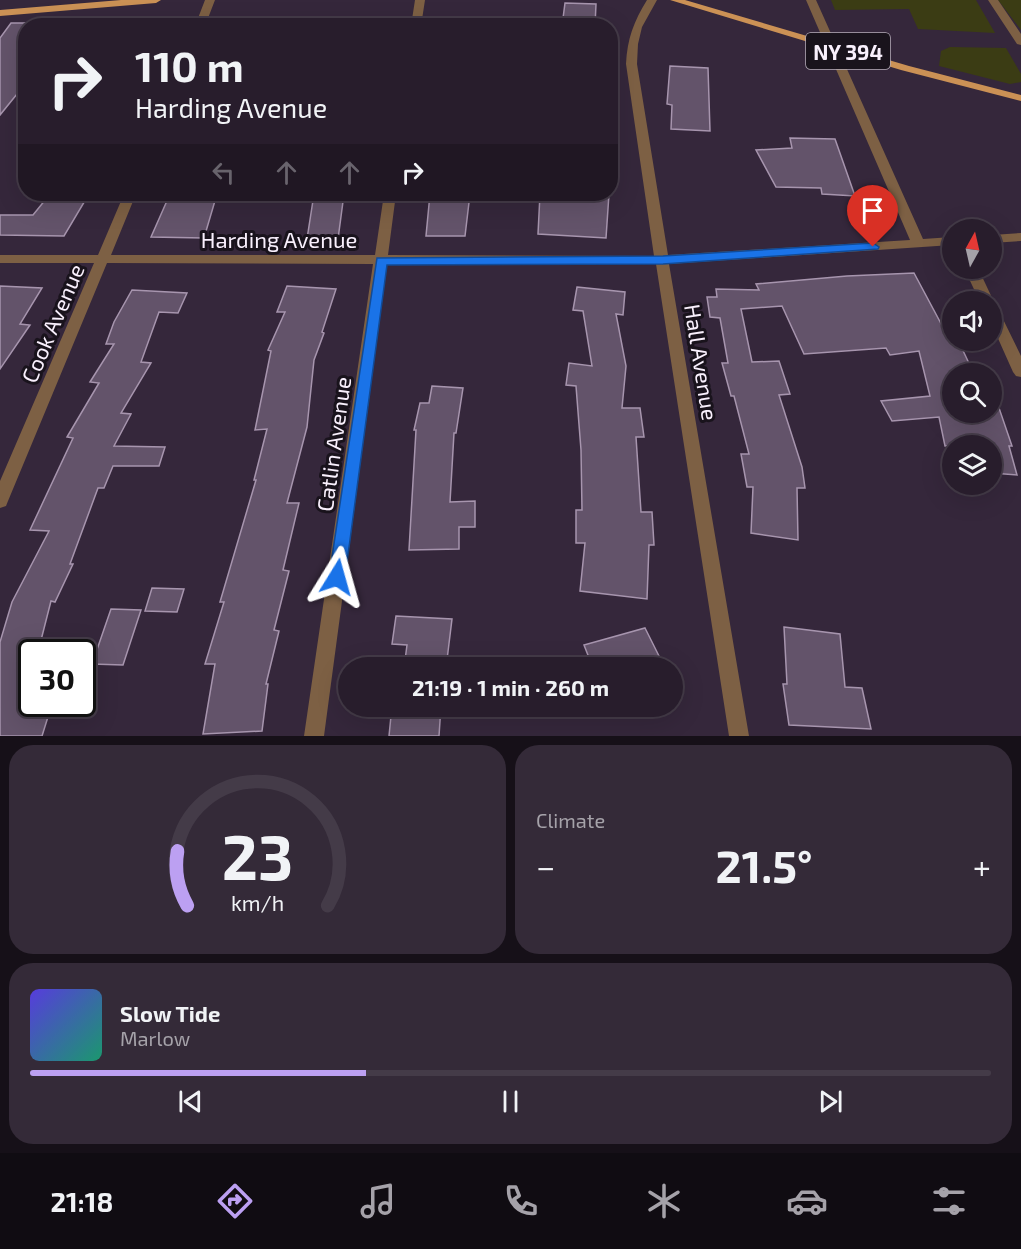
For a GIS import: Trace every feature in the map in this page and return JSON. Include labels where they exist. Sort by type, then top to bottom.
[{"type":"main road","points":[[0,14],[156,0]]},
{"type":"main road","name":"NY 394","points":[[675,0],[978,88],[1021,98]]},
{"type":"street","points":[[203,18],[210,0]]},
{"type":"street","points":[[417,18],[420,0]]},
{"type":"street","name":"Hall Avenue","points":[[652,0],[635,29],[630,50],[632,76],[740,736]]},
{"type":"street","points":[[811,0],[919,244]]},
{"type":"street","points":[[993,0],[1021,42]]},
{"type":"street","name":"Cook Avenue","points":[[0,501],[127,201]]},
{"type":"street","name":"Catlin Avenue","points":[[314,736],[389,201]]},
{"type":"street","points":[[1002,238],[1021,237]]},
{"type":"street","name":"Harding Avenue","points":[[0,259],[663,260],[942,243]]},
{"type":"street","points":[[1002,332],[1021,372]]},
{"type":"shaded area","points":[[831,0],[976,0],[995,33],[918,29],[909,9],[835,10]]},
{"type":"shaded area","points":[[998,0],[1021,0],[1021,30]]},
{"type":"shaded area","points":[[950,47],[1006,48],[1021,74],[1021,82],[1010,84],[939,66],[941,51]]},
{"type":"building","points":[[565,3],[596,4],[595,18],[563,18]]},
{"type":"building","points":[[11,23],[18,23],[18,93],[0,115],[0,38]]},
{"type":"building","points":[[670,66],[708,68],[710,131],[671,129],[672,105],[667,104]]},
{"type":"building","points":[[790,138],[835,139],[855,196],[822,194],[821,188],[776,187],[756,150],[792,148]]},
{"type":"building","points":[[44,201],[85,201],[64,236],[0,235],[0,215],[33,215]]},
{"type":"building","points":[[167,201],[215,201],[204,238],[151,237]]},
{"type":"building","points":[[313,201],[343,201],[338,239],[307,239]]},
{"type":"building","points":[[429,201],[469,201],[465,236],[426,236]]},
{"type":"building","points":[[540,201],[609,201],[606,238],[538,234]]},
{"type":"building","points":[[914,273],[942,325],[942,351],[963,351],[969,363],[942,363],[942,423],[1002,423],[1002,417],[1012,446],[1009,446],[1017,475],[1002,474],[1002,435],[943,435],[939,417],[892,421],[881,401],[930,396],[919,351],[890,355],[886,348],[804,354],[782,306],[741,309],[752,362],[779,361],[790,394],[779,395],[802,467],[805,488],[797,488],[798,540],[751,533],[753,487],[747,487],[741,454],[749,454],[734,396],[731,396],[722,363],[728,363],[720,318],[710,317],[707,297],[717,297],[716,289],[759,290],[756,284]]},
{"type":"building","points":[[0,286],[42,288],[20,324],[30,325],[0,369]]},
{"type":"building","points":[[287,286],[336,289],[314,360],[307,427],[287,503],[299,503],[283,570],[289,571],[274,630],[279,631],[266,684],[268,684],[262,731],[203,734],[215,664],[205,664],[224,602],[220,602],[256,480],[254,480],[267,429],[255,430],[271,351],[268,350],[285,312],[277,312]]},
{"type":"building","points":[[577,287],[625,292],[623,315],[616,314],[626,366],[622,408],[640,408],[644,437],[636,437],[641,512],[652,512],[654,545],[649,545],[647,599],[580,591],[585,543],[576,543],[576,510],[582,510],[581,450],[576,386],[566,385],[569,363],[592,366],[583,311],[573,310]]},
{"type":"building","points":[[132,290],[187,293],[178,313],[159,312],[141,362],[151,363],[121,413],[131,414],[114,446],[165,447],[159,466],[113,466],[104,488],[98,488],[70,564],[73,564],[55,602],[51,601],[41,639],[18,639],[18,717],[48,717],[42,736],[0,736],[0,642],[12,602],[49,531],[30,530],[73,438],[67,437],[99,383],[90,382],[114,344],[106,344],[114,322]]},
{"type":"building","points":[[432,386],[463,388],[456,433],[454,433],[450,502],[475,501],[475,527],[459,527],[459,549],[409,550],[416,430],[414,430],[420,403],[429,403]]},
{"type":"building","points":[[152,588],[184,589],[177,612],[145,611]]},
{"type":"building","points":[[111,609],[141,610],[123,665],[96,664],[96,652]]},
{"type":"building","points":[[396,616],[452,619],[447,657],[405,657],[407,645],[392,644]]},
{"type":"building","points":[[784,627],[840,634],[845,687],[862,688],[871,729],[789,725],[783,684],[787,684]]},
{"type":"building","points":[[645,628],[660,657],[589,657],[584,645]]},
{"type":"building","points":[[391,717],[440,717],[439,736],[389,736]]},
{"type":"route","points":[[337,577],[381,261],[663,260],[873,247]]}]
